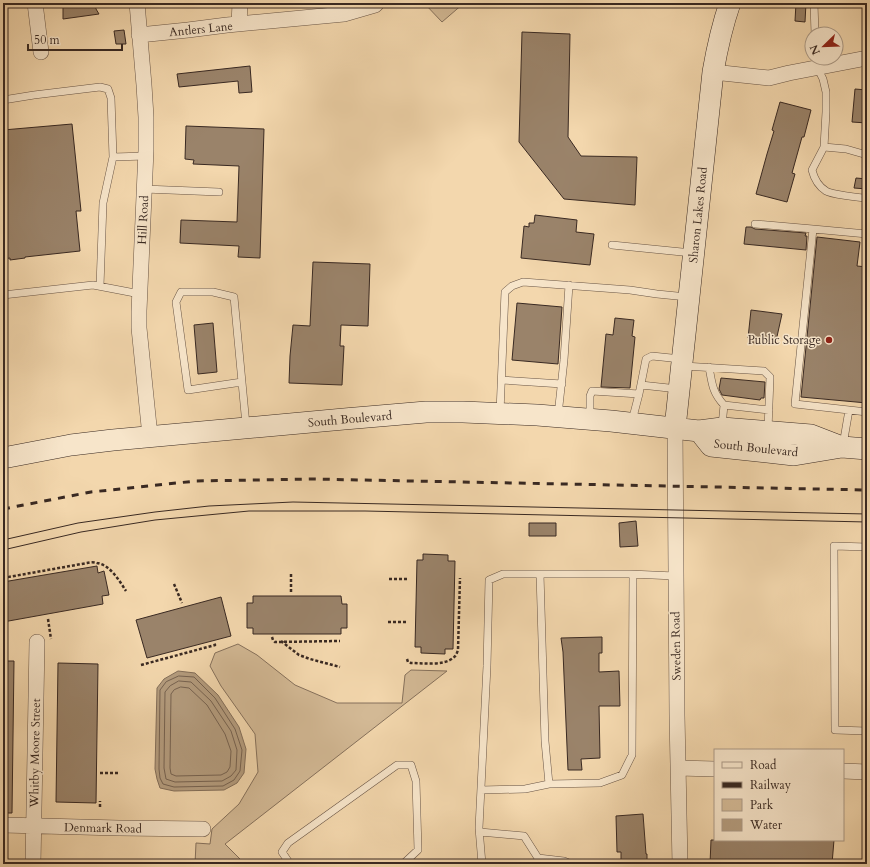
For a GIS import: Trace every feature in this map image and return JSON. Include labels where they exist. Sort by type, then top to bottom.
[{"type":"main road","name":"Sharon Lakes Road","points":[[675,428],[713,72],[716,52],[730,3]]},
{"type":"main road","name":"South Boulevard","points":[[3,458],[71,445],[150,436],[426,412],[558,416],[699,431],[722,428],[768,431],[810,435],[842,447]]},
{"type":"main road","name":"South Boulevard","points":[[699,431],[711,446],[794,455],[842,447],[867,449]]},
{"type":"street","points":[[35,3],[42,52]]},
{"type":"street","name":"Hill Road","points":[[137,3],[146,117],[146,156],[139,312],[150,436]]},
{"type":"street","name":"Antlers Lane","points":[[239,24],[240,3]]},
{"type":"street","name":"Antlers Lane","points":[[139,35],[344,14],[375,5],[377,3]]},
{"type":"street","points":[[844,60],[867,58]]},
{"type":"street","points":[[713,72],[769,78],[807,66]]},
{"type":"street","name":"Sweden Road","points":[[675,428],[680,864]]},
{"type":"street","name":"Whitby Moore Street","points":[[33,864],[44,641]]},
{"type":"street","points":[[678,768],[714,769]]},
{"type":"street","points":[[844,771],[867,772]]},
{"type":"street","name":"Denmark Road","points":[[3,826],[203,829]]},
{"type":"lane","points":[[814,3],[815,26]]},
{"type":"lane","points":[[818,66],[826,92],[824,147],[812,170],[816,180],[826,191],[867,198]]},
{"type":"lane","points":[[3,100],[100,87],[108,89],[111,98],[114,157],[103,202],[100,286]]},
{"type":"lane","points":[[824,147],[867,155]]},
{"type":"lane","points":[[114,157],[146,156]]},
{"type":"lane","points":[[144,189],[219,192]]},
{"type":"lane","points":[[755,224],[867,234]]},
{"type":"lane","points":[[813,229],[794,404],[867,412]]},
{"type":"lane","points":[[612,246],[694,253]]},
{"type":"lane","points":[[500,414],[505,292],[512,286],[523,282],[630,290],[689,298]]},
{"type":"lane","points":[[3,295],[93,285],[140,294]]},
{"type":"lane","points":[[558,416],[562,384],[569,286]]},
{"type":"lane","points":[[242,382],[188,390],[176,302],[181,292],[213,292],[234,297],[242,382],[246,428]]},
{"type":"lane","points":[[632,423],[646,359],[652,356],[709,368],[764,371],[770,376],[768,431]]},
{"type":"lane","points":[[709,368],[712,386],[717,397],[724,405],[769,410]]},
{"type":"lane","points":[[502,380],[562,384]]},
{"type":"lane","points":[[641,385],[679,389]]},
{"type":"lane","points":[[590,419],[590,396],[592,391],[638,394]]},
{"type":"lane","points":[[722,428],[724,405]]},
{"type":"lane","points":[[842,447],[849,410]]},
{"type":"lane","points":[[867,547],[834,546],[835,730],[867,732]]},
{"type":"lane","points":[[482,864],[480,832],[481,790],[487,674],[489,580],[503,574],[633,574],[676,576]]},
{"type":"lane","points":[[540,574],[545,741],[549,784]]},
{"type":"lane","points":[[481,790],[525,789],[549,784],[600,783],[622,775],[632,755],[633,574]]},
{"type":"lane","points":[[290,864],[282,852],[288,843],[397,765],[411,765],[416,781],[418,850],[403,864]]},
{"type":"lane","points":[[480,832],[524,836],[538,858],[564,861],[571,864]]},
{"type":"path","points":[[3,578],[87,562],[96,562],[104,565],[115,575],[126,591]]},
{"type":"path","points":[[291,572],[291,592]]},
{"type":"path","points":[[407,659],[411,664],[436,663],[448,661],[455,657],[458,650],[460,578]]},
{"type":"path","points":[[389,579],[409,579]]},
{"type":"path","points":[[174,584],[182,603]]},
{"type":"path","points":[[44,641],[48,619]]},
{"type":"path","points":[[388,622],[408,622]]},
{"type":"path","points":[[272,637],[275,642],[340,641]]},
{"type":"path","points":[[281,641],[299,655],[340,667]]},
{"type":"path","points":[[141,665],[215,645],[214,642]]},
{"type":"path","points":[[100,773],[120,773]]},
{"type":"path","points":[[100,801],[100,807]]},
{"type":"green space","points":[[424,3],[464,3],[442,22]]},
{"type":"green space","points":[[238,644],[257,655],[295,685],[337,703],[402,703],[405,675],[411,670],[447,671],[225,844],[245,864],[195,864],[196,843],[210,844],[212,829],[239,804],[258,772],[255,734],[221,686],[210,666],[215,653]]},
{"type":"water","points":[[178,671],[195,673],[218,695],[239,727],[246,749],[244,773],[237,783],[224,790],[174,791],[160,788],[155,769],[157,688],[164,679]]},
{"type":"building","points":[[63,3],[95,3],[99,14],[63,19]]},
{"type":"building","points":[[796,3],[806,3],[805,22],[795,21]]},
{"type":"building","points":[[124,30],[126,44],[116,44],[114,31]]},
{"type":"building","points":[[522,32],[570,34],[568,137],[581,156],[637,157],[635,205],[564,199],[519,142]]},
{"type":"building","points":[[250,66],[252,92],[239,93],[238,81],[179,87],[177,74]]},
{"type":"building","points":[[855,89],[867,90],[867,123],[852,122]]},
{"type":"building","points":[[780,102],[811,110],[792,173],[795,174],[787,202],[756,194],[774,131],[772,130]]},
{"type":"building","points":[[72,124],[81,211],[76,211],[80,251],[10,260],[10,258],[3,259],[3,130]]},
{"type":"building","points":[[186,126],[264,129],[260,258],[238,257],[239,246],[180,243],[181,220],[237,222],[239,166],[193,164],[194,160],[185,159]]},
{"type":"building","points":[[856,178],[867,179],[867,189],[854,188]]},
{"type":"building","points":[[535,215],[577,220],[576,232],[594,234],[590,265],[521,258],[524,226],[529,227],[529,223],[534,223]]},
{"type":"building","points":[[746,227],[806,233],[806,250],[744,244]]},
{"type":"building","points":[[817,237],[860,242],[857,266],[867,267],[867,403],[801,397]]},
{"type":"building","points":[[313,262],[370,264],[368,326],[341,325],[340,346],[344,346],[342,385],[289,383],[293,325],[310,326]]},
{"type":"building","points":[[517,303],[562,307],[558,364],[512,360]]},
{"type":"building","points":[[751,310],[782,314],[776,341],[772,344],[753,343],[748,338]]},
{"type":"building","points":[[615,318],[634,320],[632,336],[635,337],[630,388],[601,387],[606,334],[613,335]]},
{"type":"building","points":[[213,323],[217,372],[198,374],[194,325]]},
{"type":"building","points":[[721,378],[765,382],[764,398],[761,398],[760,400],[722,395],[719,389]]},
{"type":"building","points":[[636,521],[638,546],[620,547],[619,523]]},
{"type":"building","points":[[529,523],[556,523],[556,536],[529,536]]},
{"type":"building","points":[[423,554],[448,555],[448,561],[455,561],[453,649],[445,649],[445,654],[421,653],[421,647],[415,647],[417,560],[423,560]]},
{"type":"building","points":[[97,566],[98,573],[104,571],[109,595],[102,596],[103,604],[3,622],[3,582]]},
{"type":"building","points":[[253,596],[341,596],[342,604],[347,604],[347,628],[341,628],[341,634],[253,634],[253,628],[247,628],[247,603],[253,603]]},
{"type":"building","points":[[221,597],[231,636],[147,658],[136,620]]},
{"type":"building","points":[[602,637],[602,653],[599,653],[599,672],[619,671],[620,706],[599,706],[600,758],[581,759],[582,770],[568,770],[563,652],[561,638]]},
{"type":"building","points":[[3,661],[14,661],[12,813],[3,813]]},
{"type":"building","points":[[58,663],[98,664],[96,803],[56,802]]},
{"type":"building","points":[[643,814],[647,864],[621,864],[621,852],[617,852],[616,816]]},
{"type":"building","points":[[711,840],[834,841],[832,864],[710,864]]},
{"type":"tram line","points":[[3,540],[78,523],[155,512],[209,506],[293,502],[867,514]]},
{"type":"tram line","points":[[3,550],[81,532],[155,520],[249,511],[365,511],[867,522]]},
{"type":"railway","points":[[3,509],[91,492],[196,481],[312,479],[867,490]]},
{"type":"place","name":"Public Storage","points":[[829,340]]}]
